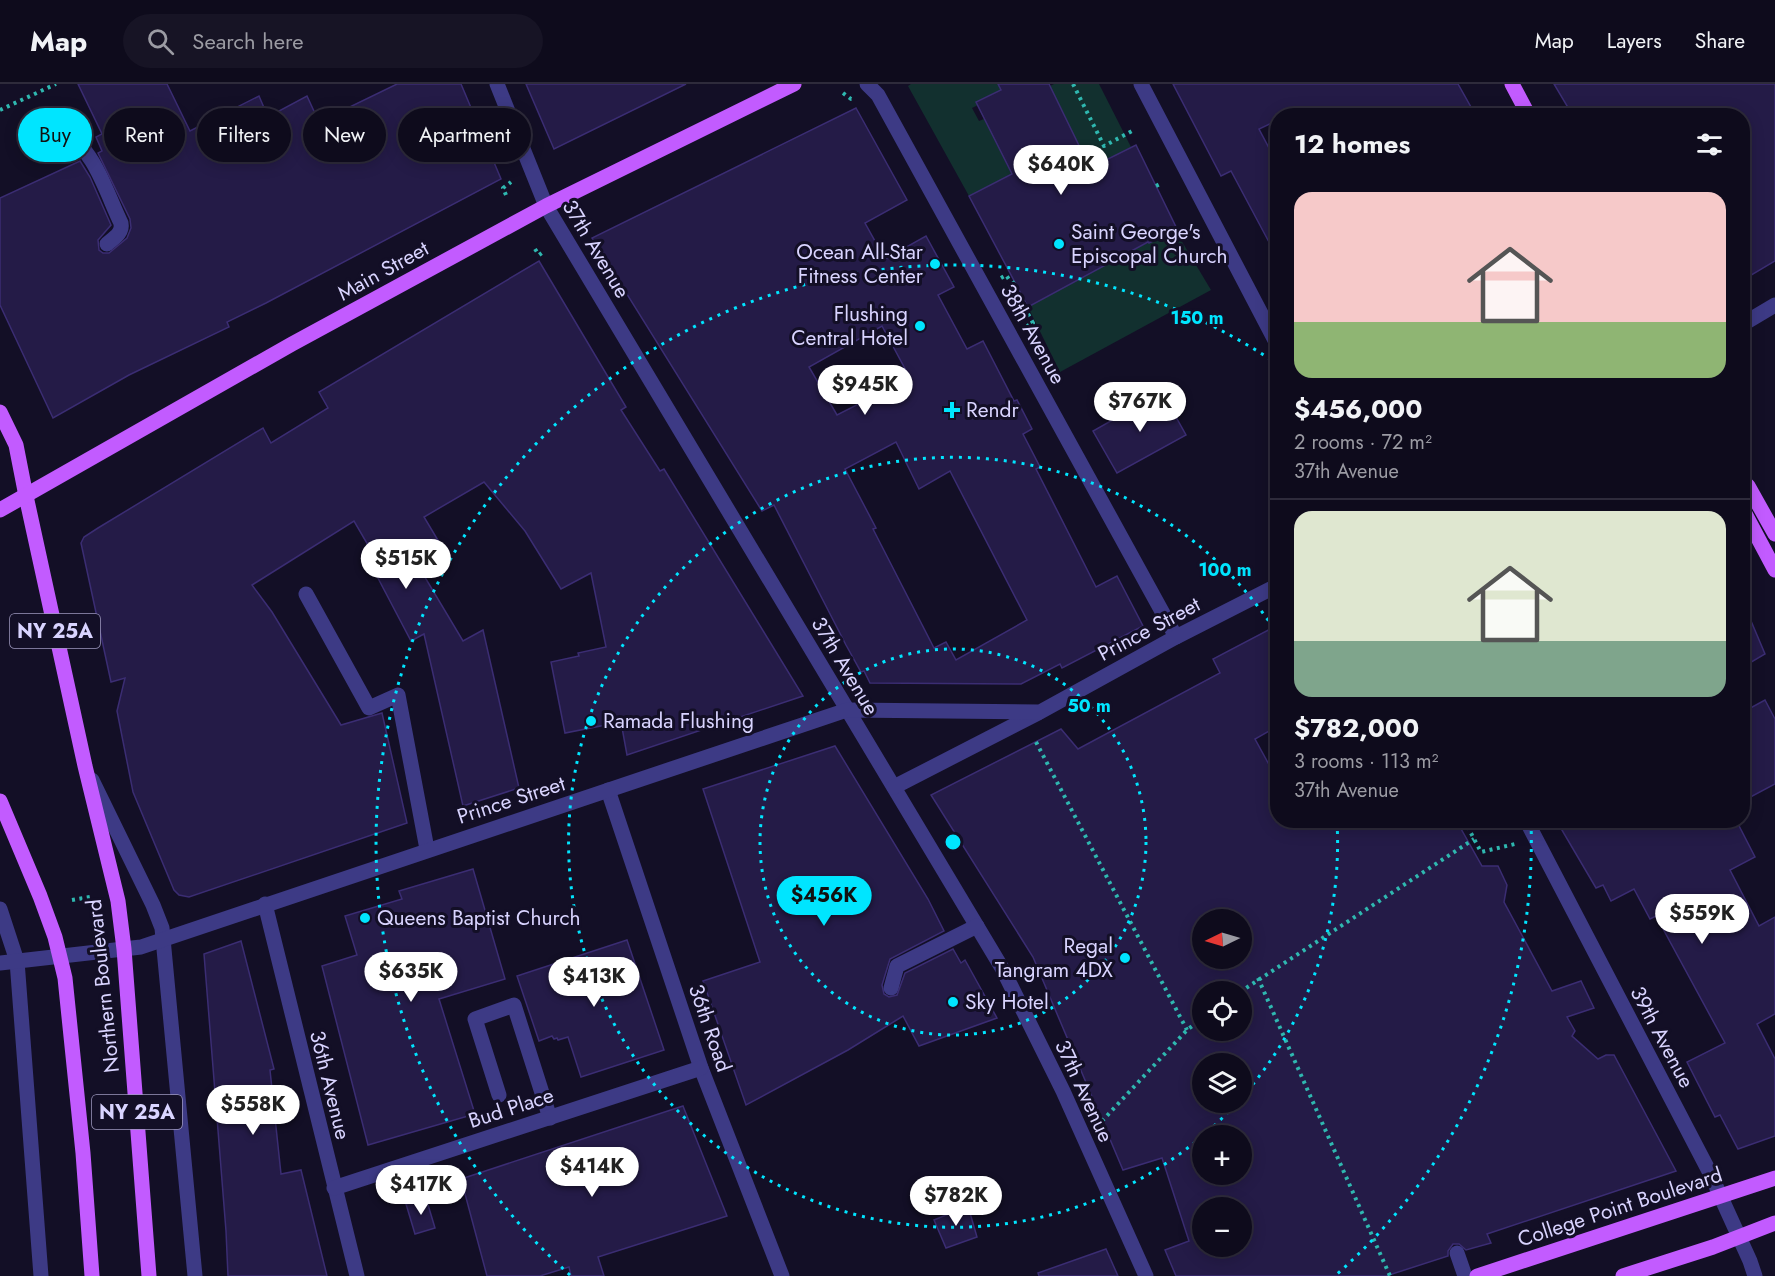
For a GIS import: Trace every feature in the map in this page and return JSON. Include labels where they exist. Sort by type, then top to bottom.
[{"type":"main road","name":"Main Street","points":[[0,510],[292,344],[546,206],[794,84]]},
{"type":"main road","points":[[1512,84],[1526,108]]},
{"type":"main road","name":"Northern Boulevard","points":[[0,412],[16,445],[85,766],[118,901],[124,949],[149,1276]]},
{"type":"main road","points":[[1750,490],[1775,534]]},
{"type":"main road","points":[[1750,523],[1775,570]]},
{"type":"main road","name":"Northern Boulevard","points":[[0,801],[40,896],[60,956],[69,1008],[92,1276]]},
{"type":"main road","name":"College Point Boulevard","points":[[1477,1276],[1775,1178]]},
{"type":"main road","points":[[1623,1276],[1775,1223]]},
{"type":"street","name":"37th Avenue","points":[[497,84],[546,206],[1002,968],[1063,1091],[1146,1276]]},
{"type":"street","name":"38th Avenue","points":[[867,84],[884,105],[1176,637]]},
{"type":"street","points":[[1142,84],[1270,331]]},
{"type":"street","points":[[92,162],[122,227],[117,236],[107,244]]},
{"type":"street","points":[[1750,320],[1775,305]]},
{"type":"street","name":"Prince Street","points":[[894,787],[1270,589]]},
{"type":"street","points":[[306,594],[369,708],[398,695],[428,849]]},
{"type":"street","name":"Prince Street","points":[[0,963],[141,947],[847,710],[1040,712]]},
{"type":"street","name":"Northern Boulevard","points":[[85,766],[162,928],[195,1276]]},
{"type":"street","name":"36th Road","points":[[608,790],[701,1068],[782,1276]]},
{"type":"street","name":"39th Avenue","points":[[1530,828],[1720,1196],[1755,1276]]},
{"type":"street","name":"36th Avenue","points":[[265,904],[357,1276]]},
{"type":"street","points":[[0,909],[17,961],[41,1276]]},
{"type":"street","points":[[891,988],[897,966],[977,926]]},
{"type":"street","points":[[499,1095],[475,1019],[514,1005],[550,1118]]},
{"type":"street","name":"Bud Place","points":[[334,1188],[701,1068]]},
{"type":"street","points":[[1457,1253],[1465,1276]]},
{"type":"path","points":[[0,110],[56,84]]},
{"type":"path","points":[[1073,84],[1104,146],[1134,130]]},
{"type":"path","points":[[506,195],[503,188],[511,182]]},
{"type":"path","points":[[1156,186],[1162,183]]},
{"type":"path","points":[[535,249],[539,255],[543,252]]},
{"type":"path","points":[[1006,274],[1014,283],[1033,323]]},
{"type":"path","points":[[1036,742],[1187,1029]]},
{"type":"path","points":[[1468,828],[1481,852],[1515,844]]},
{"type":"path","points":[[1252,983],[1474,840]]},
{"type":"path","points":[[72,900],[90,897]]},
{"type":"path","points":[[1258,978],[1390,1276]]},
{"type":"path","points":[[1102,1121],[1192,1026]]},
{"type":"green space","points":[[911,84],[998,84],[1001,90],[977,102],[978,105],[972,108],[979,121],[984,119],[1018,187],[1004,179],[969,196],[908,86]]},
{"type":"green space","points":[[1054,84],[1099,84],[1131,147],[1090,168],[1050,86]]},
{"type":"green space","points":[[1175,230],[1211,290],[1060,372],[1028,307]]},
{"type":"building","points":[[78,84],[167,84],[179,108],[104,108],[104,162],[185,162],[185,121],[190,131],[197,127],[197,162],[291,162],[291,108],[285,108],[307,96],[313,108],[303,108],[303,162],[386,162],[386,108],[348,108],[397,84],[461,84],[471,108],[398,108],[398,162],[494,162],[501,179],[227,322],[229,327],[129,375],[53,418],[0,305],[0,198],[81,162],[90,177],[111,225],[98,240],[99,250],[109,253],[127,238],[131,228],[130,219],[98,153],[102,151],[96,137],[102,134],[92,113],[92,108],[90,108]]},
{"type":"building","points":[[526,84],[686,84],[554,149]]},
{"type":"building","points":[[998,84],[1049,84],[1090,168],[1136,145],[1177,229],[1148,242],[1028,307],[969,196],[1012,174],[976,102],[1001,90]]},
{"type":"building","points":[[1173,84],[1458,84],[1472,108],[1270,108],[1270,124],[1259,129],[1270,150],[1270,244],[1231,171],[1221,176]]},
{"type":"building","points":[[1554,84],[1775,84],[1775,261],[1750,276],[1750,108],[1568,108]]},
{"type":"building","points":[[259,96],[264,108],[235,108]]},
{"type":"building","points":[[856,108],[907,200],[865,223],[885,259],[926,236],[954,287],[938,295],[967,349],[983,341],[1014,401],[1017,400],[1032,429],[1023,434],[1040,467],[1036,469],[1096,587],[1117,576],[1143,626],[1062,668],[1060,664],[1021,684],[870,683],[846,645],[774,505],[762,511],[592,238]],"holes":[[[882,326],[910,378],[837,415],[809,367]],[[896,442],[919,489],[950,471],[1027,620],[956,660],[946,642],[934,648],[845,469]]]},
{"type":"building","points":[[539,261],[626,407],[621,410],[660,471],[664,469],[803,696],[627,755],[621,722],[565,733],[551,662],[606,647],[591,573],[561,589],[525,531],[484,482],[424,517],[442,547],[432,552],[436,559],[420,569],[463,641],[483,630],[519,788],[463,806],[424,634],[411,641],[369,561],[375,557],[354,521],[252,585],[272,612],[341,725],[382,713],[407,823],[189,897],[179,895],[174,890],[133,792],[117,711],[125,678],[111,682],[81,543],[84,537],[263,428],[271,443],[328,408],[319,392]]},
{"type":"building","points":[[1162,392],[1186,435],[1117,473],[1093,431]]},
{"type":"building","points":[[1750,619],[1765,654],[1750,663]]},
{"type":"building","points":[[1270,629],[1270,731],[1255,739],[1270,766],[1270,828],[1461,828],[1482,866],[1498,866],[1507,885],[1504,902],[1552,991],[1581,981],[1594,1008],[1567,1017],[1575,1031],[1572,1036],[1598,1059],[1606,1055],[1614,1055],[1676,1171],[1487,1234],[1491,1243],[1466,1250],[1459,1244],[1453,1244],[1448,1251],[1448,1256],[1386,1276],[1176,1276],[1165,1250],[1189,1241],[1162,1158],[1123,1170],[1033,957],[931,795],[1061,729],[1078,749],[1220,673],[1213,659]]},
{"type":"building","points":[[1765,700],[1775,719],[1775,784],[1750,797],[1750,708]]},
{"type":"building","points":[[835,746],[928,899],[944,931],[890,959],[882,985],[884,994],[889,997],[897,995],[905,973],[953,949],[961,963],[965,960],[997,1018],[919,1046],[903,1016],[848,1050],[746,1105],[703,981],[760,962],[703,789]]},
{"type":"building","points":[[1561,828],[1740,828],[1755,857],[1730,870],[1759,926],[1775,917],[1775,1014],[1757,1024],[1775,1059],[1775,1136],[1738,1149],[1720,1115],[1715,1117],[1687,1062],[1725,1043],[1656,916],[1650,919],[1634,889],[1611,901],[1603,885],[1596,888]]},
{"type":"building","points":[[473,869],[505,979],[439,999],[475,1114],[368,1145],[322,966],[357,955],[345,916],[402,899],[399,891]]},
{"type":"building","points":[[627,940],[664,1050],[581,1077],[568,1037],[558,1040],[552,1036],[539,1041],[517,976]]},
{"type":"building","points":[[241,941],[274,1069],[270,1070],[281,1174],[301,1170],[327,1276],[228,1276],[204,954]]},
{"type":"building","points":[[683,1106],[727,1216],[598,1257],[604,1276],[571,1276],[569,1267],[540,1276],[487,1276],[461,1179]]},
{"type":"building","points":[[426,1198],[435,1228],[415,1234],[406,1204]]},
{"type":"building","points":[[968,1206],[977,1237],[946,1248],[934,1220]]},
{"type":"building","points":[[1106,1249],[1118,1276],[1039,1276],[1038,1273]]},
{"type":"place","name":"Saint George's Episcopal Church","points":[[1059,244]]},
{"type":"place","name":"Ocean All-Star Fitness Center","points":[[935,264]]},
{"type":"place","name":"Flushing Central Hotel","points":[[920,326]]},
{"type":"place","name":"Rendr","points":[[952,410]]},
{"type":"place","name":"Ramada Flushing","points":[[591,721]]},
{"type":"place","name":"Queens Baptist Church","points":[[365,918]]},
{"type":"place","name":"Regal Tangram 4DX","points":[[1125,958]]},
{"type":"place","name":"Sky Hotel","points":[[953,1002]]}]
